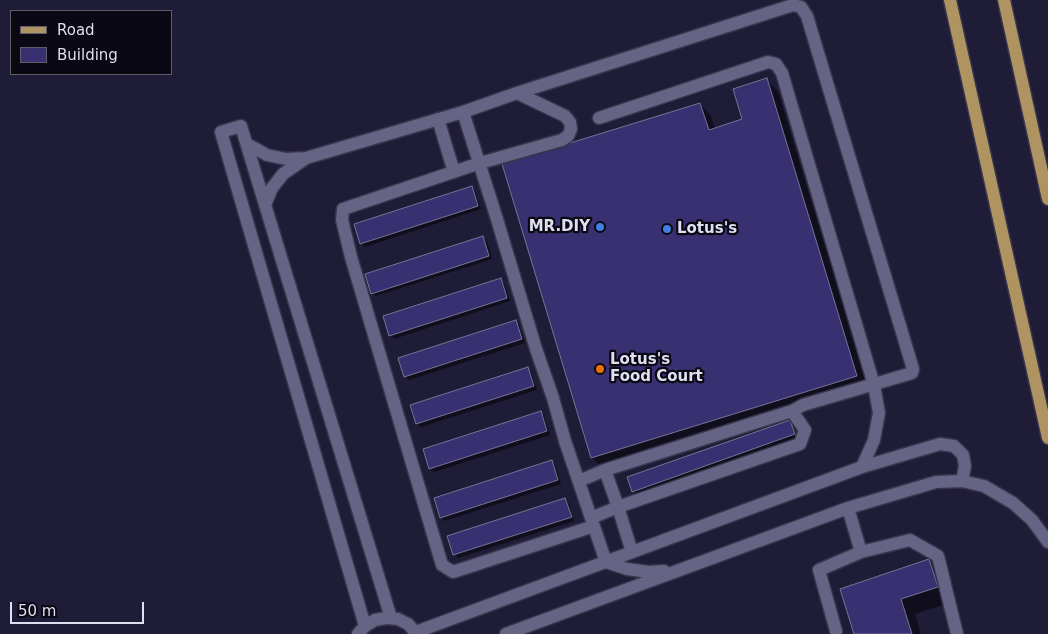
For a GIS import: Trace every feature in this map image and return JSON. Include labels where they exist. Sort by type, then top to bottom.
[{"type":"main road","points":[[950,0],[1048,438]]},
{"type":"main road","points":[[1004,0],[1048,199]]},
{"type":"street","points":[[247,144],[267,155],[286,159],[306,158],[463,112],[793,4],[801,7],[807,16],[913,370],[912,374],[804,406],[606,470],[579,481]]},
{"type":"street","points":[[599,118],[768,62],[776,64],[782,73],[874,385],[879,413],[874,440],[862,467]]},
{"type":"street","points":[[517,93],[564,116],[570,122],[571,129],[568,136],[562,140],[480,163],[343,209],[342,220],[351,257],[442,565],[453,572],[592,522],[618,507],[800,444],[805,430],[792,411]]},
{"type":"street","points":[[463,112],[565,441],[606,562]]},
{"type":"street","points":[[438,119],[454,172]]},
{"type":"street","points":[[391,618],[241,126],[221,132],[362,630],[375,620],[391,618],[408,624],[416,633],[862,467],[940,444],[954,446],[963,455],[965,466],[962,481]]},
{"type":"street","points":[[265,205],[272,188],[283,174],[306,158]]},
{"type":"street","points":[[606,470],[632,552]]},
{"type":"street","points":[[506,634],[531,630],[679,570],[848,508],[936,482],[962,481],[984,486],[1013,503],[1032,520],[1048,542]]},
{"type":"street","points":[[848,508],[861,552]]},
{"type":"street","points":[[836,631],[819,570],[861,552],[910,540],[938,556],[957,634]]},
{"type":"street","points":[[606,562],[627,569],[649,572],[679,570]]},
{"type":"building","name":"Lotus's","points":[[767,78],[857,376],[591,458],[502,164],[700,103],[709,130],[742,119],[733,89]]},
{"type":"building","points":[[472,186],[478,206],[360,244],[354,224]]},
{"type":"building","points":[[483,236],[489,256],[371,294],[365,274]]},
{"type":"building","points":[[501,278],[507,298],[389,336],[383,316]]},
{"type":"building","points":[[516,320],[522,339],[404,377],[398,358]]},
{"type":"building","points":[[528,367],[534,386],[416,424],[410,405]]},
{"type":"building","points":[[541,411],[547,431],[429,469],[423,449]]},
{"type":"building","points":[[790,420],[795,434],[632,492],[627,477]]},
{"type":"building","points":[[552,460],[558,480],[440,518],[434,498]]},
{"type":"building","points":[[565,498],[572,517],[453,555],[447,536]]},
{"type":"building","points":[[929,559],[938,587],[901,599],[912,634],[854,634],[840,589]]},
{"type":"place","name":"MR.DIY","points":[[600,227]]},
{"type":"place","name":"Lotus's","points":[[667,229]]},
{"type":"place","name":"Lotus's Food Court","points":[[600,369]]}]
